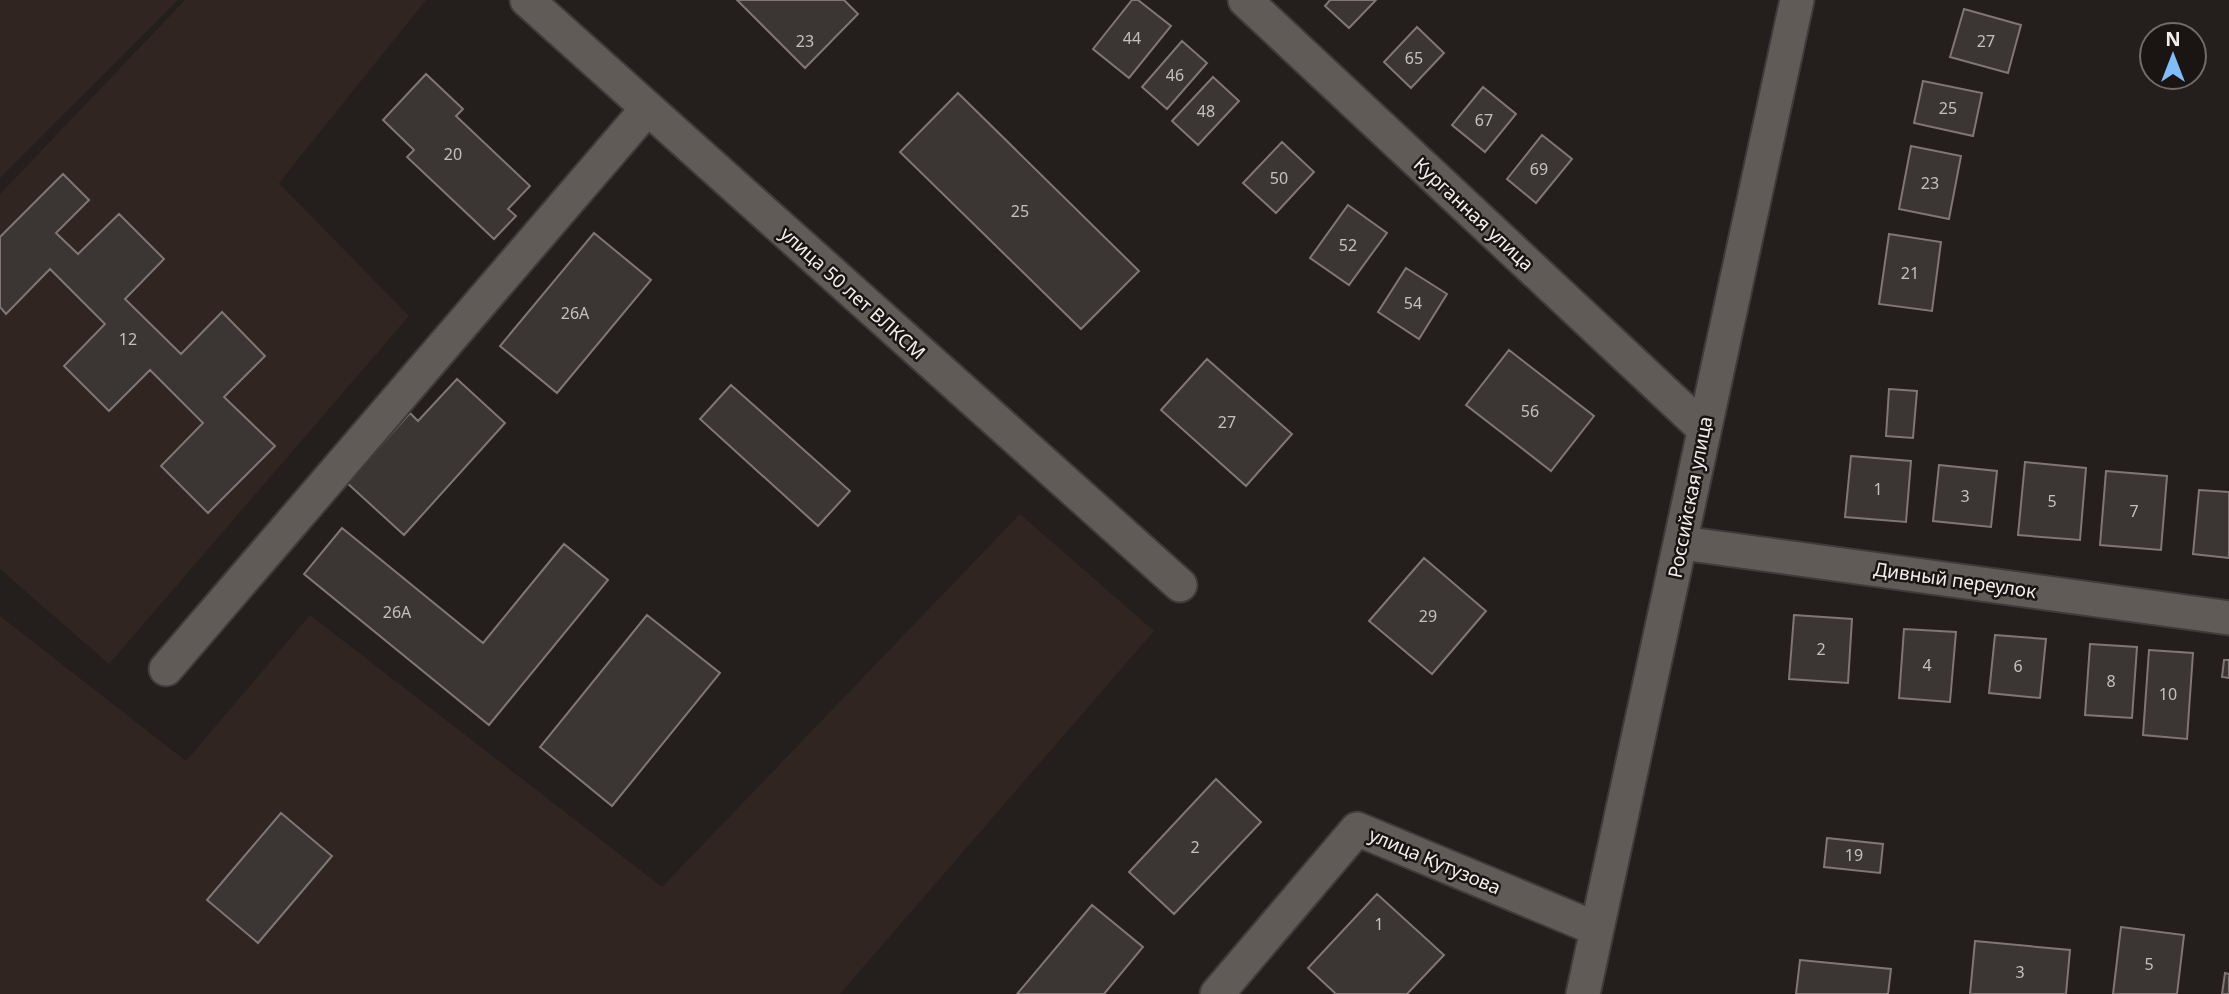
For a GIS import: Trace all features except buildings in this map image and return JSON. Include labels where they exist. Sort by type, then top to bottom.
[{"type":"street","name":"улица 50 лет ВЛКСМ","points":[[527,0],[1180,585]]},
{"type":"street","name":"Курганная улица","points":[[1245,0],[1704,429]]},
{"type":"street","name":"Российская улица","points":[[1583,994],[1797,0]]},
{"type":"street","points":[[166,669],[647,109]]},
{"type":"street","name":"Дивный переулок","points":[[1682,543],[2229,618]]},
{"type":"street","name":"улица Кутузова","points":[[1217,994],[1356,829],[1597,929]]},
{"type":"shaded area","points":[[0,0],[178,0],[0,178]]},
{"type":"shaded area","points":[[185,0],[426,0],[279,183],[409,316],[109,664],[0,569],[0,194]]},
{"type":"shaded area","points":[[1020,514],[1154,631],[840,994],[0,994],[0,616],[186,761],[310,615],[662,887]]}]
